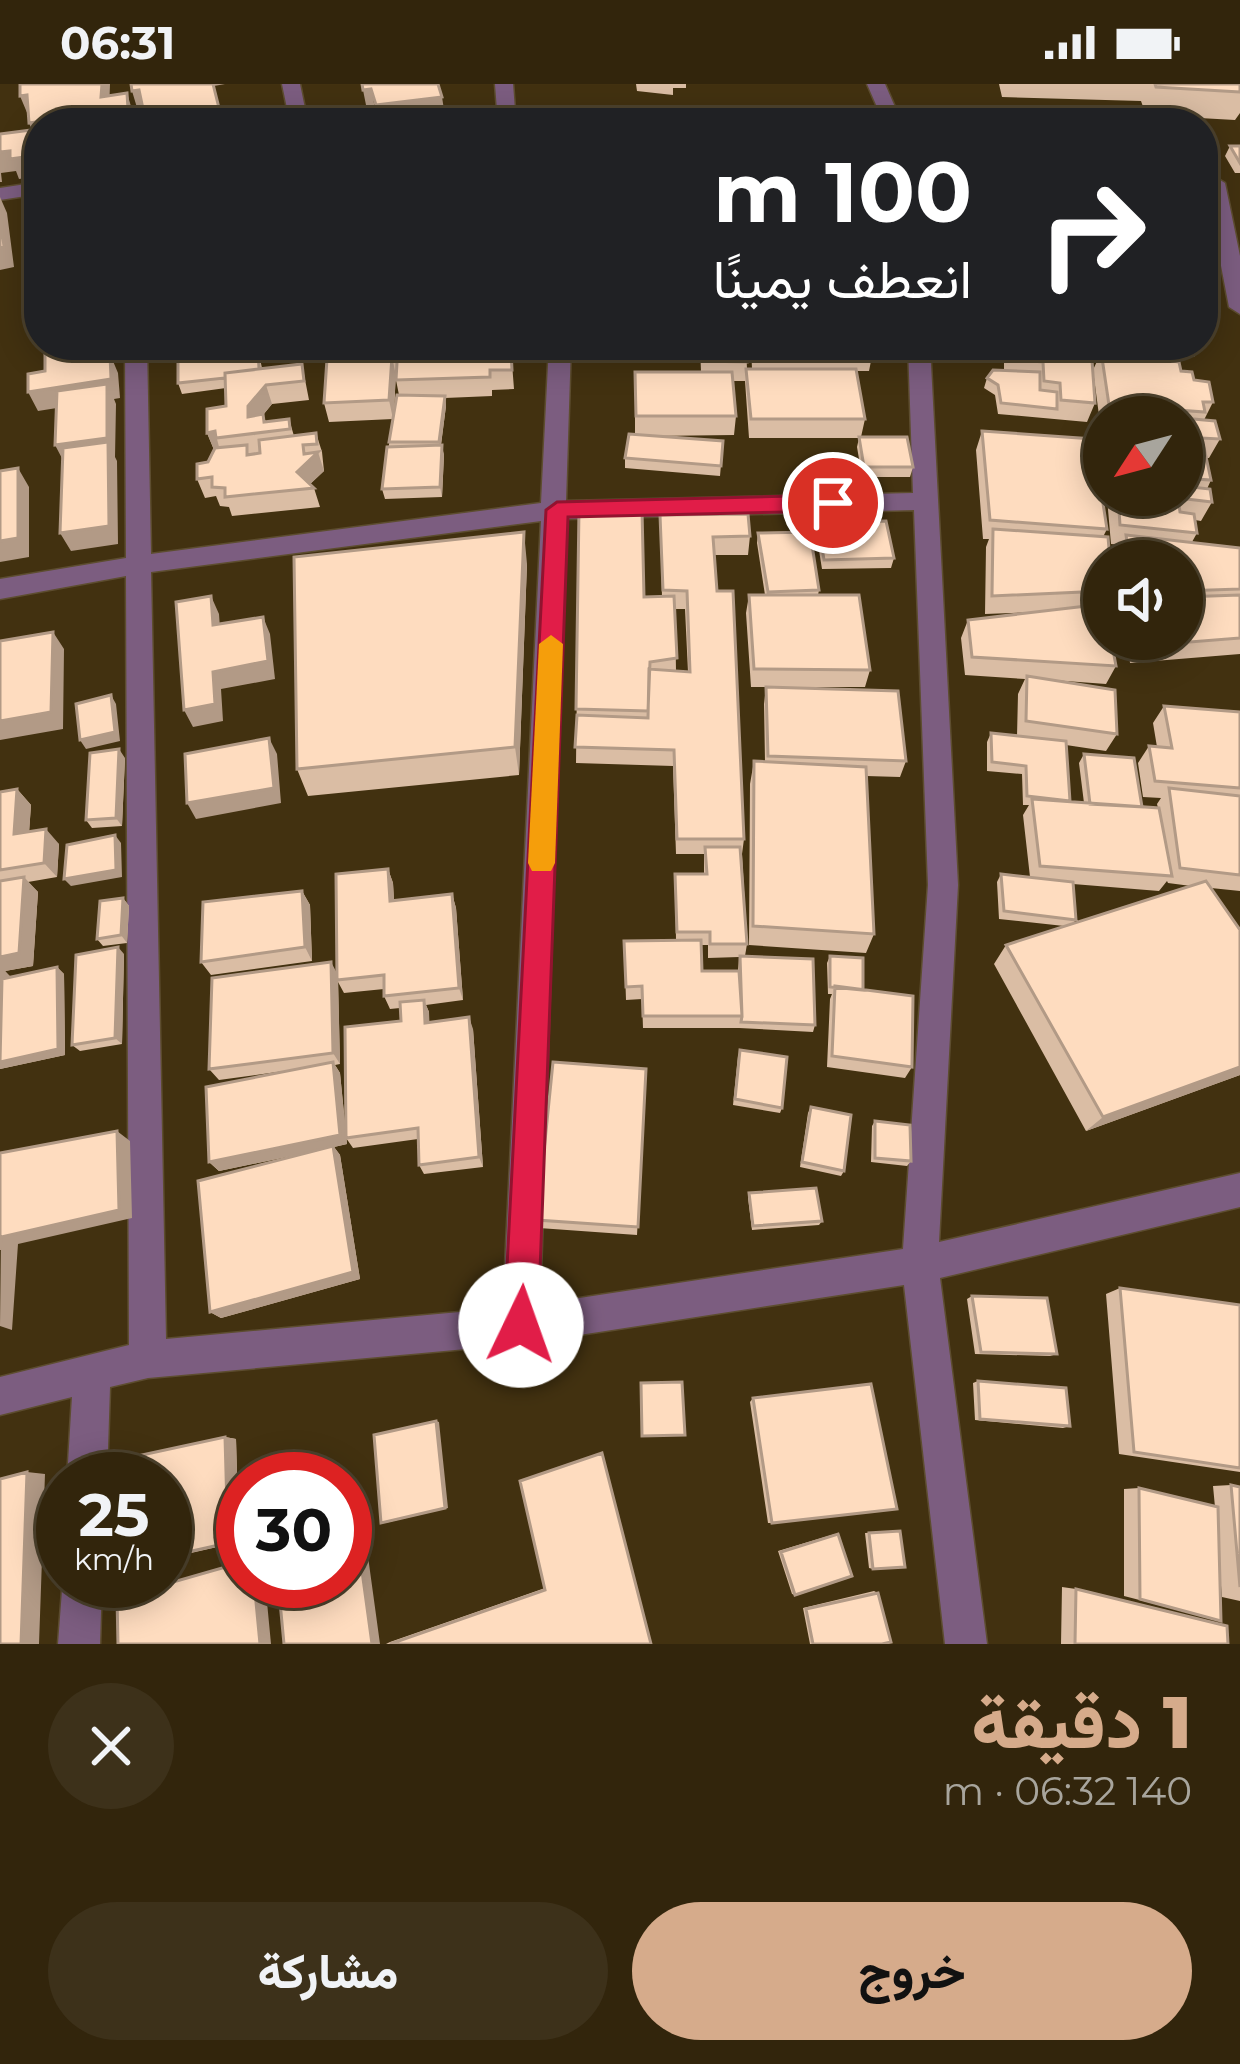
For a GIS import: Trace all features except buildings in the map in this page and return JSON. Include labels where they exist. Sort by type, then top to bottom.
[{"type":"street","points":[[1218,219],[1240,307]]},
{"type":"street","points":[[136,360],[148,1359]]},
{"type":"street","points":[[521,1325],[560,360]]},
{"type":"street","points":[[920,360],[943,885],[920,1264],[966,1644]]},
{"type":"street","points":[[0,589],[136,565],[557,510],[926,501]]},
{"type":"street","points":[[0,1396],[148,1359],[521,1325],[920,1264],[1240,1190]]},
{"type":"street","points":[[88,1452],[92,1372]]},
{"type":"street","points":[[79,1644],[81,1608]]},
{"type":"slow traffic","points":[[541,863],[551,644]]},
{"type":"route","points":[[521,1325],[557,510],[833,503]]}]
